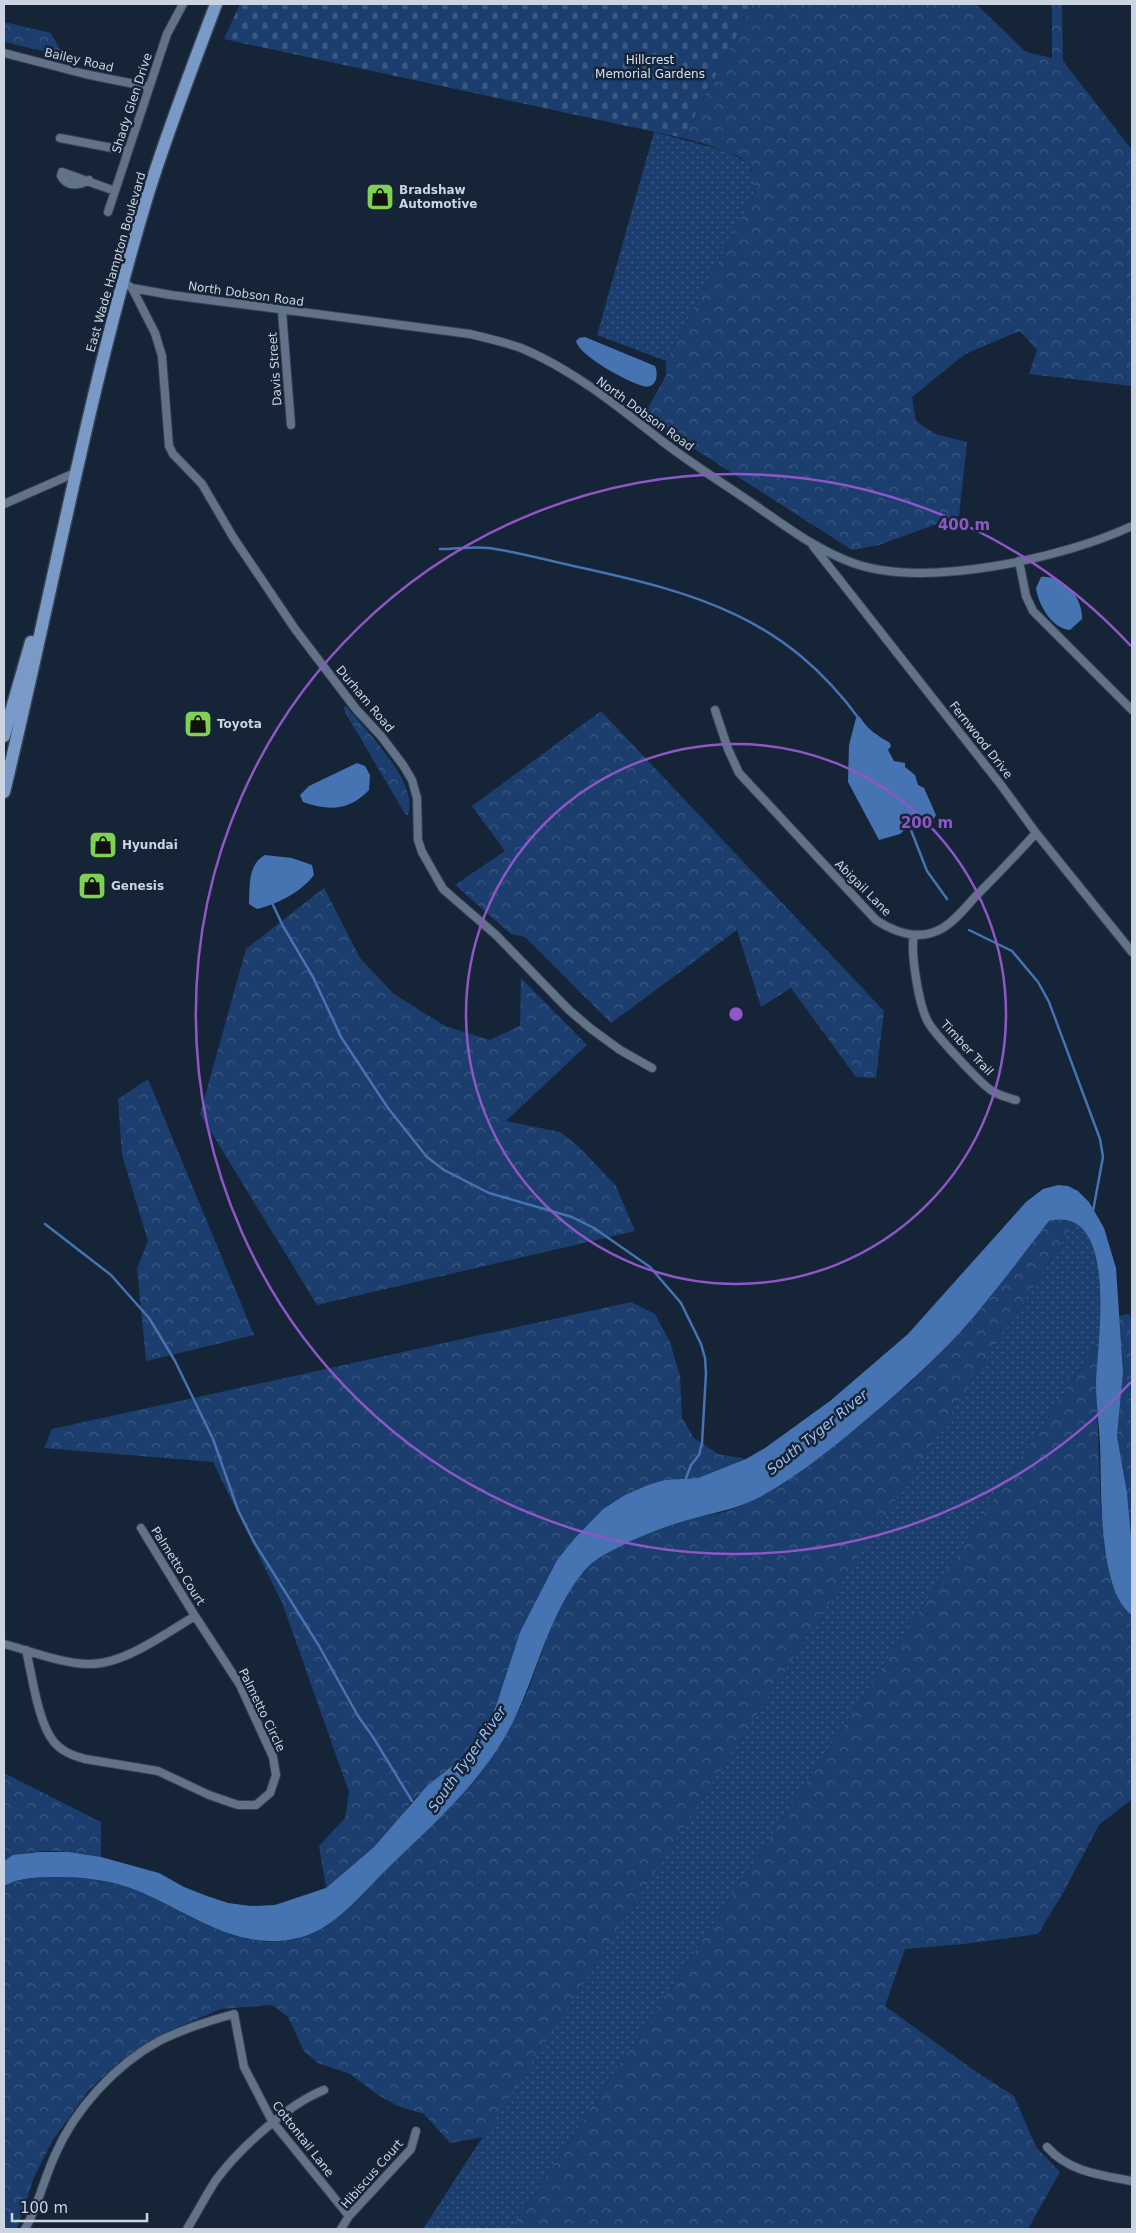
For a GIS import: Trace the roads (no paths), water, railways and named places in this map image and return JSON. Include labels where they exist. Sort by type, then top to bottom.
[{"type":"main road","name":"East Wade Hampton Boulevard","points":[[4,792],[6,775],[26,701],[62,533],[110,334],[128,286],[156,171],[180,99],[216,4]]},
{"type":"main road","name":"East Wade Hampton Boulevard","points":[[4,736],[62,533]]},
{"type":"street","name":"Shady Glen Drive","points":[[108,212],[167,34],[183,4]]},
{"type":"street","name":"Bailey Road","points":[[4,53],[86,74],[149,87]]},
{"type":"street","points":[[60,138],[128,151]]},
{"type":"street","points":[[89,180],[115,191]]},
{"type":"street","name":"North Dobson Road","points":[[128,286],[282,310],[470,334],[529,352],[562,369],[641,424],[663,442],[810,542],[853,563],[867,567],[903,572],[968,569],[1019,562],[1097,541],[1132,526]]},
{"type":"street","name":"Durham Road","points":[[128,286],[155,333],[162,356],[169,446],[173,454],[202,484],[233,537],[295,629],[356,709],[381,736],[403,765],[412,780],[417,798],[418,840],[439,884],[453,900],[496,935],[569,1010],[605,1039],[652,1068]]},
{"type":"street","name":"Davis Street","points":[[282,310],[291,425]]},
{"type":"street","points":[[4,504],[77,472]]},
{"type":"street","name":"Fernwood Drive","points":[[810,542],[1001,784],[1036,833],[1132,952]]},
{"type":"street","points":[[1019,562],[1026,596],[1033,611],[1132,710]]},
{"type":"street","name":"Abigail Lane","points":[[715,710],[728,749],[739,773],[876,920],[891,930],[906,935],[941,929],[959,914],[1036,833]]},
{"type":"street","name":"Timber Trail","points":[[914,934],[912,943],[915,972],[928,1022],[955,1054],[992,1092],[1016,1100]]},
{"type":"street","name":"Palmetto Court","points":[[141,1528],[195,1616]]},
{"type":"street","points":[[4,1644],[77,1663],[106,1662],[120,1658],[195,1616]]},
{"type":"street","name":"Palmetto Circle","points":[[26,1650],[44,1722],[54,1742],[62,1750],[79,1757],[158,1771],[221,1800],[238,1805],[256,1805],[264,1800],[274,1785],[276,1766],[240,1684],[195,1616]]},
{"type":"street","name":"Cottontail Lane","points":[[25,2229],[55,2154],[68,2129],[92,2096],[128,2062],[158,2042],[195,2025],[234,2014],[244,2067],[272,2121],[349,2216]]},
{"type":"street","points":[[187,2229],[217,2180],[239,2153],[272,2121],[314,2094],[324,2090]]},
{"type":"street","name":"Hibiscus Court","points":[[341,2229],[349,2216],[411,2149],[416,2132]]},
{"type":"street","points":[[1047,2147],[1060,2160],[1079,2170],[1132,2181]]},
{"type":"water","points":[[585,337],[655,366],[656,377],[654,384],[647,387],[636,384],[595,361],[579,347],[576,341],[579,338]]},
{"type":"water","points":[[1041,577],[1049,577],[1064,584],[1070,589],[1079,603],[1082,619],[1070,630],[1063,629],[1057,625],[1043,608],[1036,588]]},
{"type":"water","points":[[860,717],[869,729],[890,743],[891,746],[888,750],[894,761],[905,763],[905,767],[915,775],[918,785],[924,788],[936,815],[933,820],[916,828],[912,823],[900,834],[879,840],[848,782],[849,745],[856,718]]},
{"type":"water","points":[[357,763],[365,766],[370,775],[369,790],[361,797],[346,805],[330,808],[303,802],[300,795],[309,786]]},
{"type":"water","points":[[265,855],[292,858],[312,865],[314,875],[303,887],[288,896],[273,904],[257,909],[249,904],[252,870],[259,859]]},
{"type":"water","name":"South Tyger River","points":[[1058,1185],[1068,1186],[1078,1191],[1089,1202],[1104,1228],[1116,1268],[1123,1373],[1117,1436],[1127,1493],[1132,1547],[1132,1615],[1121,1602],[1113,1584],[1107,1561],[1104,1536],[1096,1398],[1100,1281],[1095,1255],[1086,1234],[1071,1222],[1049,1221],[985,1303],[952,1341],[892,1398],[815,1461],[774,1489],[752,1501],[675,1524],[626,1543],[587,1567],[572,1588],[552,1625],[522,1703],[501,1744],[487,1764],[437,1821],[356,1901],[336,1919],[314,1933],[279,1941],[256,1940],[235,1935],[214,1928],[133,1889],[105,1881],[44,1877],[24,1879],[4,1886],[4,1861],[13,1855],[39,1852],[69,1852],[101,1857],[159,1873],[184,1887],[228,1903],[251,1906],[275,1905],[326,1888],[374,1847],[427,1786],[480,1741],[496,1706],[520,1632],[557,1560],[603,1509],[625,1495],[648,1485],[665,1480],[698,1478],[746,1459],[765,1448],[830,1401],[908,1334],[1026,1202],[1043,1189]]},
{"type":"waterway","points":[[440,549],[483,547],[511,552],[662,587],[700,600],[736,615],[769,633],[801,656],[831,685],[860,720]]},
{"type":"waterway","points":[[909,825],[927,871],[947,899]]},
{"type":"waterway","points":[[273,905],[313,977],[341,1037],[388,1108],[427,1157],[444,1170],[489,1193],[572,1217],[594,1228],[650,1267],[681,1303],[701,1344],[705,1358],[706,1373],[702,1443],[699,1455],[691,1465],[686,1478]]},
{"type":"waterway","points":[[969,930],[1012,951],[1038,982],[1049,1002],[1100,1139],[1103,1157],[1093,1211]]},
{"type":"waterway","points":[[45,1224],[111,1275],[149,1318],[175,1361],[213,1439],[238,1510],[254,1542],[319,1646],[358,1716],[412,1801]]},
{"type":"place","name":"Bradshaw Automotive","points":[[380,197]]},
{"type":"place","name":"Toyota","points":[[198,724]]},
{"type":"place","name":"Hyundai","points":[[103,845]]},
{"type":"place","name":"Genesis","points":[[92,886]]},
{"type":"park label","name":"Hillcrest Memorial Gardens","points":[[650,67]]}]
